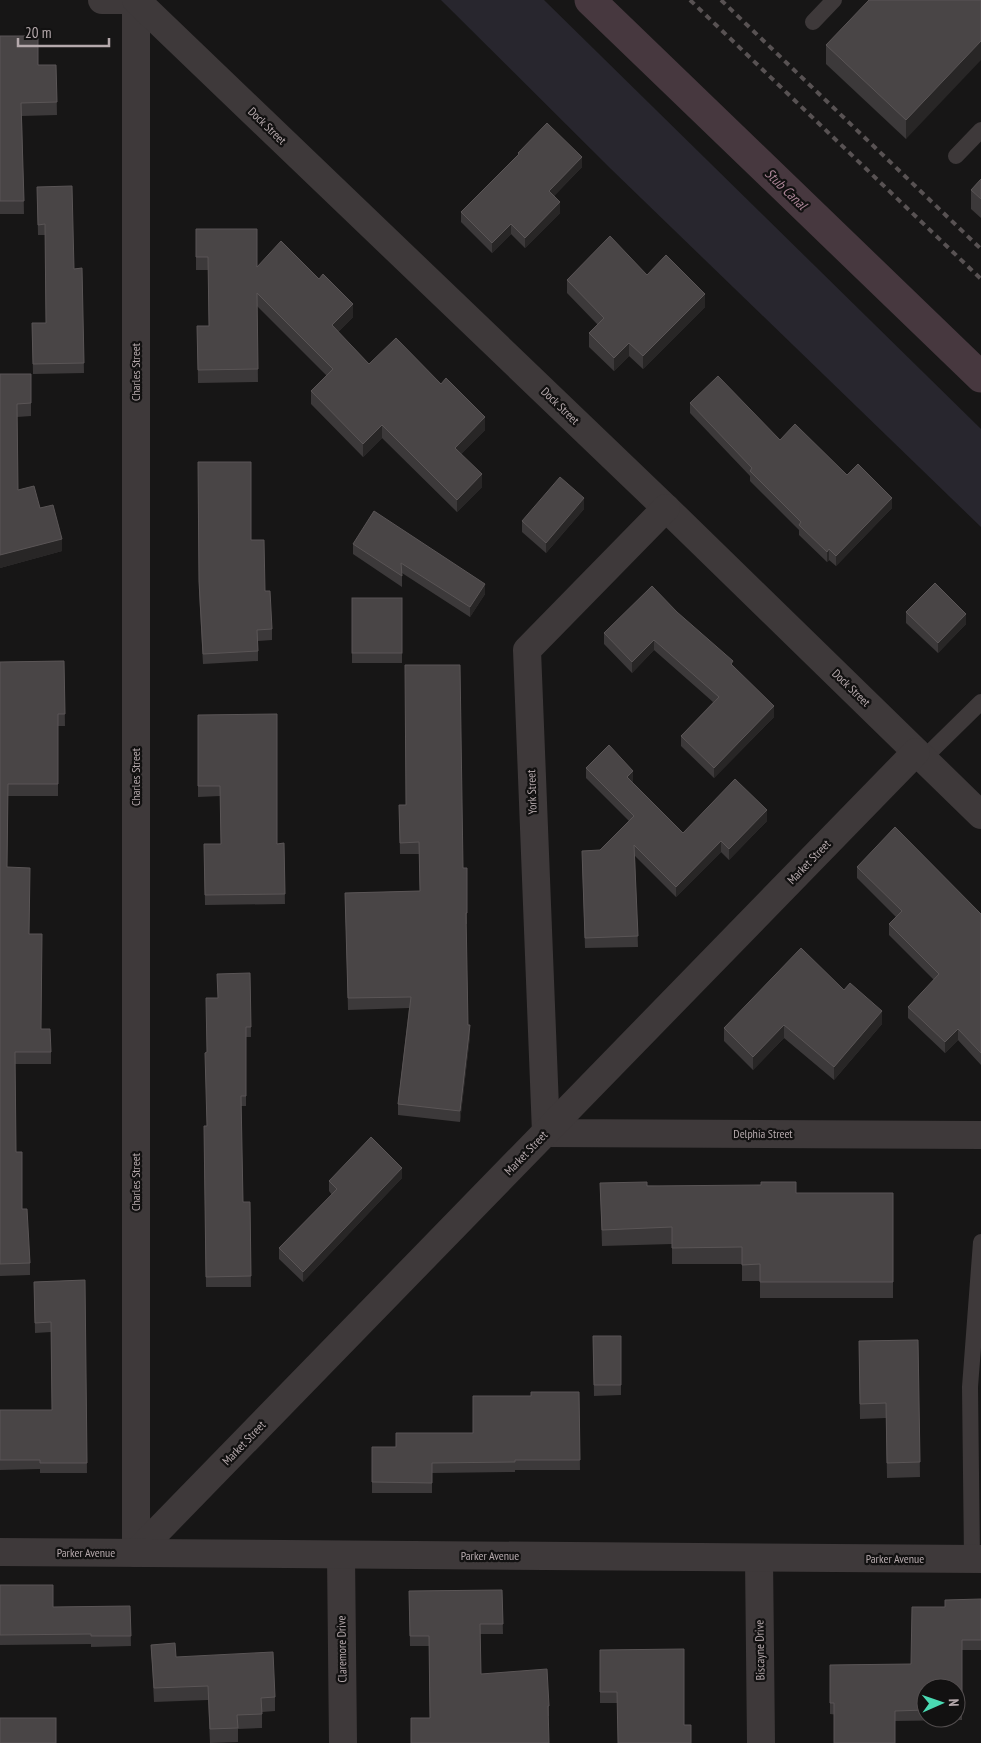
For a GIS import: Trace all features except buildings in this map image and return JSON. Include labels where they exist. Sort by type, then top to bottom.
[{"type":"street","points":[[102,0],[136,0]]},
{"type":"street","name":"Dock Street","points":[[136,0],[666,508],[981,815]]},
{"type":"street","name":"Charles Street","points":[[136,0],[136,1553]]},
{"type":"street","name":"York Street","points":[[546,1132],[527,650],[666,508]]},
{"type":"street","name":"Market Street","points":[[136,1553],[546,1132],[920,756]]},
{"type":"street","name":"Delphia Street","points":[[546,1132],[981,1135]]},
{"type":"street","name":"Parker Avenue","points":[[0,1552],[976,1559]]},
{"type":"street","name":"Claremore Drive","points":[[341,1555],[344,1743]]},
{"type":"street","name":"Biscayne Drive","points":[[759,1558],[761,1743]]},
{"type":"lane","points":[[813,22],[834,0]]},
{"type":"lane","points":[[956,156],[981,130]]},
{"type":"lane","name":"Market Street","points":[[920,756],[981,702]]},
{"type":"lane","points":[[976,1559],[970,1388],[981,1242]]},
{"type":"shaded area","points":[[441,0],[544,0],[981,429],[981,527],[611,169]]},
{"type":"waterway","name":"Stub Canal","points":[[590,0],[981,377]]},
{"type":"railway","points":[[690,0],[981,279]]},
{"type":"railway","points":[[721,0],[981,249]]}]
